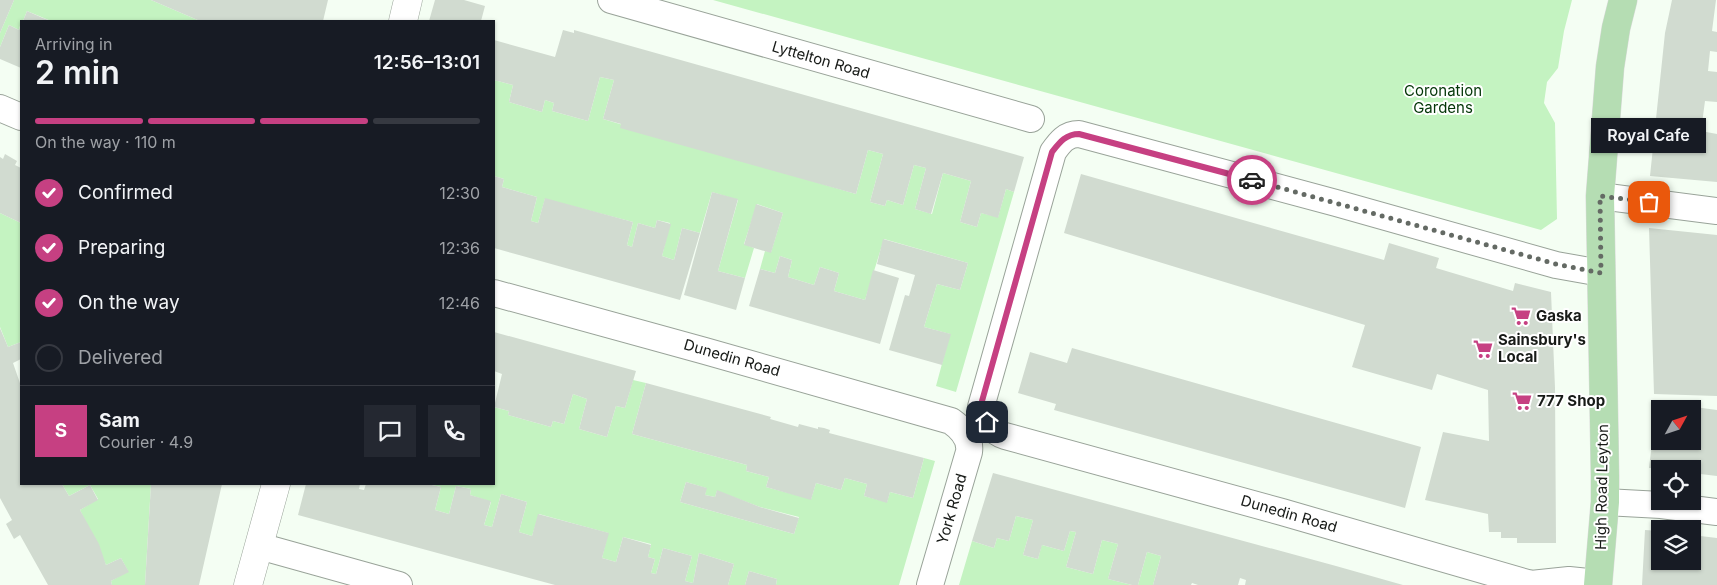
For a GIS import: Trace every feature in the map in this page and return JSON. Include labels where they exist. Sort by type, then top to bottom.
[{"type":"main road","name":"High Road Leyton","points":[[1598,584],[1605,502],[1600,196],[1610,67],[1616,28],[1623,0]]},
{"type":"street","points":[[403,20],[408,0]]},
{"type":"street","name":"Lyttelton Road","points":[[611,0],[1030,119]]},
{"type":"street","points":[[0,108],[20,116]]},
{"type":"street","name":"York Road","points":[[930,585],[982,407],[982,401],[1052,152],[1059,143],[1071,134],[1079,134],[1556,264],[1601,273]]},
{"type":"street","points":[[1600,196],[1717,211]]},
{"type":"street","name":"Dunedin Road","points":[[495,293],[705,351],[945,420],[959,426],[976,427],[1282,512],[1531,584],[1568,580],[1598,584]]},
{"type":"street","points":[[248,585],[276,485]]},
{"type":"street","points":[[1605,502],[1661,505],[1717,512]]},
{"type":"street","points":[[259,546],[399,585]]},
{"type":"green space","points":[[14,0],[151,0],[198,20],[49,20],[27,11],[23,20],[20,20],[19,30],[9,25],[0,47],[0,33]]},
{"type":"green space","name":"Coronation Gardens","points":[[713,0],[1572,0],[1564,31],[1558,68],[1547,82],[1544,103],[1555,123],[1557,219],[1541,230]]},
{"type":"green space","points":[[600,77],[614,80],[603,119],[856,194],[868,150],[883,154],[870,202],[885,206],[887,200],[903,205],[914,165],[926,168],[915,209],[932,214],[943,173],[971,181],[960,222],[977,227],[981,213],[998,217],[1006,189],[1014,192],[956,392],[936,386],[950,334],[924,327],[937,284],[960,290],[968,263],[884,239],[865,300],[834,291],[839,273],[820,267],[814,285],[788,277],[792,260],[780,256],[775,273],[760,269],[765,251],[771,252],[783,213],[757,204],[744,244],[754,248],[745,278],[718,271],[738,200],[712,192],[700,233],[682,228],[674,260],[662,256],[670,223],[657,220],[655,228],[638,223],[632,247],[627,245],[633,222],[545,199],[538,223],[531,221],[537,197],[502,187],[504,179],[495,176],[495,80],[513,85],[509,102],[542,112],[545,100],[554,103],[552,111],[588,121]]},
{"type":"green space","points":[[0,213],[20,223],[20,342],[8,347],[0,327]]},
{"type":"green space","points":[[633,380],[646,383],[632,434],[747,465],[746,471],[769,477],[766,487],[811,499],[816,483],[841,490],[845,478],[867,484],[864,496],[887,502],[890,492],[913,498],[924,458],[935,461],[899,585],[776,585],[777,579],[749,571],[745,585],[728,585],[734,564],[699,553],[693,583],[685,581],[692,556],[663,548],[656,574],[651,573],[655,559],[648,557],[651,544],[623,537],[616,562],[602,558],[608,533],[539,514],[532,536],[519,532],[527,502],[501,494],[492,527],[484,525],[491,502],[470,495],[471,489],[456,486],[449,514],[435,510],[441,487],[432,485],[495,485],[495,407],[509,411],[508,415],[551,427],[553,421],[564,424],[573,394],[587,399],[579,429],[607,437],[616,406],[625,408]],"holes":[[[686,482],[706,488],[705,495],[715,497],[717,491],[760,507],[799,517],[794,534],[680,502]]]},
{"type":"green space","points":[[63,485],[90,485],[69,496]]},
{"type":"green space","points":[[90,485],[151,485],[145,585],[112,585],[111,581],[128,571],[121,558],[106,565],[80,510],[98,499]]},
{"type":"green space","points":[[1016,516],[1033,520],[1023,555],[1038,559],[1047,524],[1042,545],[1064,551],[1070,531],[1076,532],[1066,567],[1093,574],[1102,540],[1118,544],[1108,579],[1132,585],[959,585],[972,541],[994,548],[997,538],[1009,541]]},
{"type":"green space","points":[[1147,552],[1161,556],[1153,585],[1138,585]]},
{"type":"building","points":[[0,0],[14,0],[0,33]]},
{"type":"building","points":[[151,0],[328,0],[323,20],[198,20]]},
{"type":"building","points":[[435,0],[464,0],[485,6],[481,20],[429,20]]},
{"type":"building","points":[[1672,0],[1716,0],[1712,31],[1717,32],[1717,52],[1710,51],[1708,71],[1717,72],[1717,102],[1705,101],[1701,131],[1717,134],[1717,182],[1650,176],[1665,33]]},
{"type":"building","points":[[27,11],[48,20],[23,20]]},
{"type":"building","points":[[9,25],[19,30],[20,28],[20,68],[0,59],[0,47]]},
{"type":"building","points":[[563,30],[574,33],[574,30],[1024,157],[1014,192],[1006,189],[998,218],[981,213],[977,227],[960,222],[971,181],[943,173],[931,214],[915,209],[926,168],[914,165],[903,205],[887,200],[885,206],[870,202],[883,154],[868,150],[856,194],[620,128],[621,124],[603,119],[614,80],[600,77],[588,121],[552,111],[554,103],[545,100],[542,112],[509,102],[513,85],[495,80],[495,40],[555,57]]},
{"type":"building","points":[[5,154],[17,161],[15,165],[20,168],[20,223],[0,213],[0,157],[3,159]]},
{"type":"building","points":[[1081,174],[1384,260],[1389,243],[1439,258],[1436,268],[1513,291],[1515,283],[1551,292],[1555,388],[1556,543],[1517,543],[1517,538],[1501,538],[1501,532],[1489,532],[1488,514],[1425,500],[1443,432],[1489,441],[1488,390],[1437,374],[1432,390],[1352,367],[1365,325],[1064,233]]},
{"type":"building","points":[[495,176],[504,179],[502,187],[537,197],[531,221],[538,223],[545,198],[633,222],[627,245],[632,247],[638,223],[655,228],[657,220],[671,224],[662,256],[674,260],[682,228],[700,233],[680,300],[495,248]]},
{"type":"building","points":[[712,192],[738,199],[718,271],[745,278],[736,310],[684,295]]},
{"type":"building","points":[[756,204],[783,213],[771,253],[744,245]]},
{"type":"building","points":[[1649,228],[1717,235],[1717,396],[1654,394]]},
{"type":"building","points":[[883,239],[968,263],[960,290],[937,284],[924,327],[951,334],[942,365],[889,350],[905,295],[909,296],[915,275],[877,264]]},
{"type":"building","points":[[780,256],[792,260],[788,277],[814,285],[820,267],[839,273],[834,291],[865,300],[873,270],[899,278],[880,344],[749,306],[760,269],[775,273]]},
{"type":"building","points":[[0,328],[8,347],[20,342],[20,360],[13,363],[20,383],[20,485],[63,485],[69,496],[90,485],[98,500],[80,510],[99,544],[106,565],[121,558],[129,572],[111,581],[112,585],[48,585],[20,535],[14,539],[6,524],[12,520],[0,498]]},
{"type":"building","points":[[495,332],[636,371],[625,408],[616,406],[607,437],[579,429],[587,399],[573,394],[564,424],[553,421],[551,427],[508,415],[509,411],[495,407],[502,374],[495,371]]},
{"type":"building","points":[[1072,348],[1421,447],[1405,508],[1054,410],[1056,404],[1018,393],[1030,352],[1067,363]]},
{"type":"building","points":[[646,383],[771,417],[770,419],[798,427],[799,424],[818,429],[818,427],[824,428],[830,430],[829,433],[924,458],[913,498],[890,492],[887,503],[864,496],[867,484],[845,478],[841,490],[816,483],[811,500],[766,487],[769,477],[746,471],[747,465],[632,434]]},
{"type":"building","points":[[1701,408],[1717,410],[1717,476],[1701,474],[1701,460],[1651,460],[1651,468],[1649,468],[1651,450],[1701,450]]},
{"type":"building","points":[[993,473],[1403,585],[1245,585],[1246,580],[1240,578],[1238,585],[1198,585],[1192,583],[1191,585],[1153,585],[1161,556],[1147,552],[1138,585],[1132,585],[1108,579],[1118,544],[1102,540],[1093,574],[1066,567],[1076,532],[1070,531],[1064,551],[1042,545],[1038,559],[1023,555],[1033,520],[1016,516],[1009,541],[997,538],[994,548],[972,541]]},
{"type":"building","points":[[686,482],[707,488],[705,495],[715,497],[717,490],[760,507],[799,518],[794,534],[680,502]]},
{"type":"building","points":[[151,485],[222,485],[199,585],[145,585]]},
{"type":"building","points":[[306,485],[360,485],[359,489],[364,490],[366,485],[432,485],[441,487],[435,510],[449,514],[456,486],[471,489],[470,495],[491,501],[484,525],[492,527],[501,494],[527,502],[519,532],[532,536],[538,514],[609,533],[602,558],[616,562],[623,537],[651,545],[648,557],[655,559],[651,573],[656,574],[663,548],[692,556],[685,581],[693,583],[699,553],[734,564],[728,585],[555,585],[298,515]]},
{"type":"building","points":[[1645,530],[1651,530],[1651,570],[1701,570],[1701,536],[1717,538],[1717,585],[1642,585]]},
{"type":"building","points":[[749,571],[777,579],[776,585],[745,585]]},
{"type":"way so far","points":[[1252,180],[1556,264],[1601,273],[1600,196],[1649,202]]},
{"type":"place","name":"Royal Cafe","points":[[1649,202]]},
{"type":"place","name":"Gaska","points":[[1521,316]]},
{"type":"place","name":"Sainsbury's Local","points":[[1483,349]]},
{"type":"place","name":"777 Shop","points":[[1522,401]]},
{"type":"route","points":[[987,422],[982,401],[1052,152],[1059,143],[1071,134],[1079,134],[1252,180]]}]
